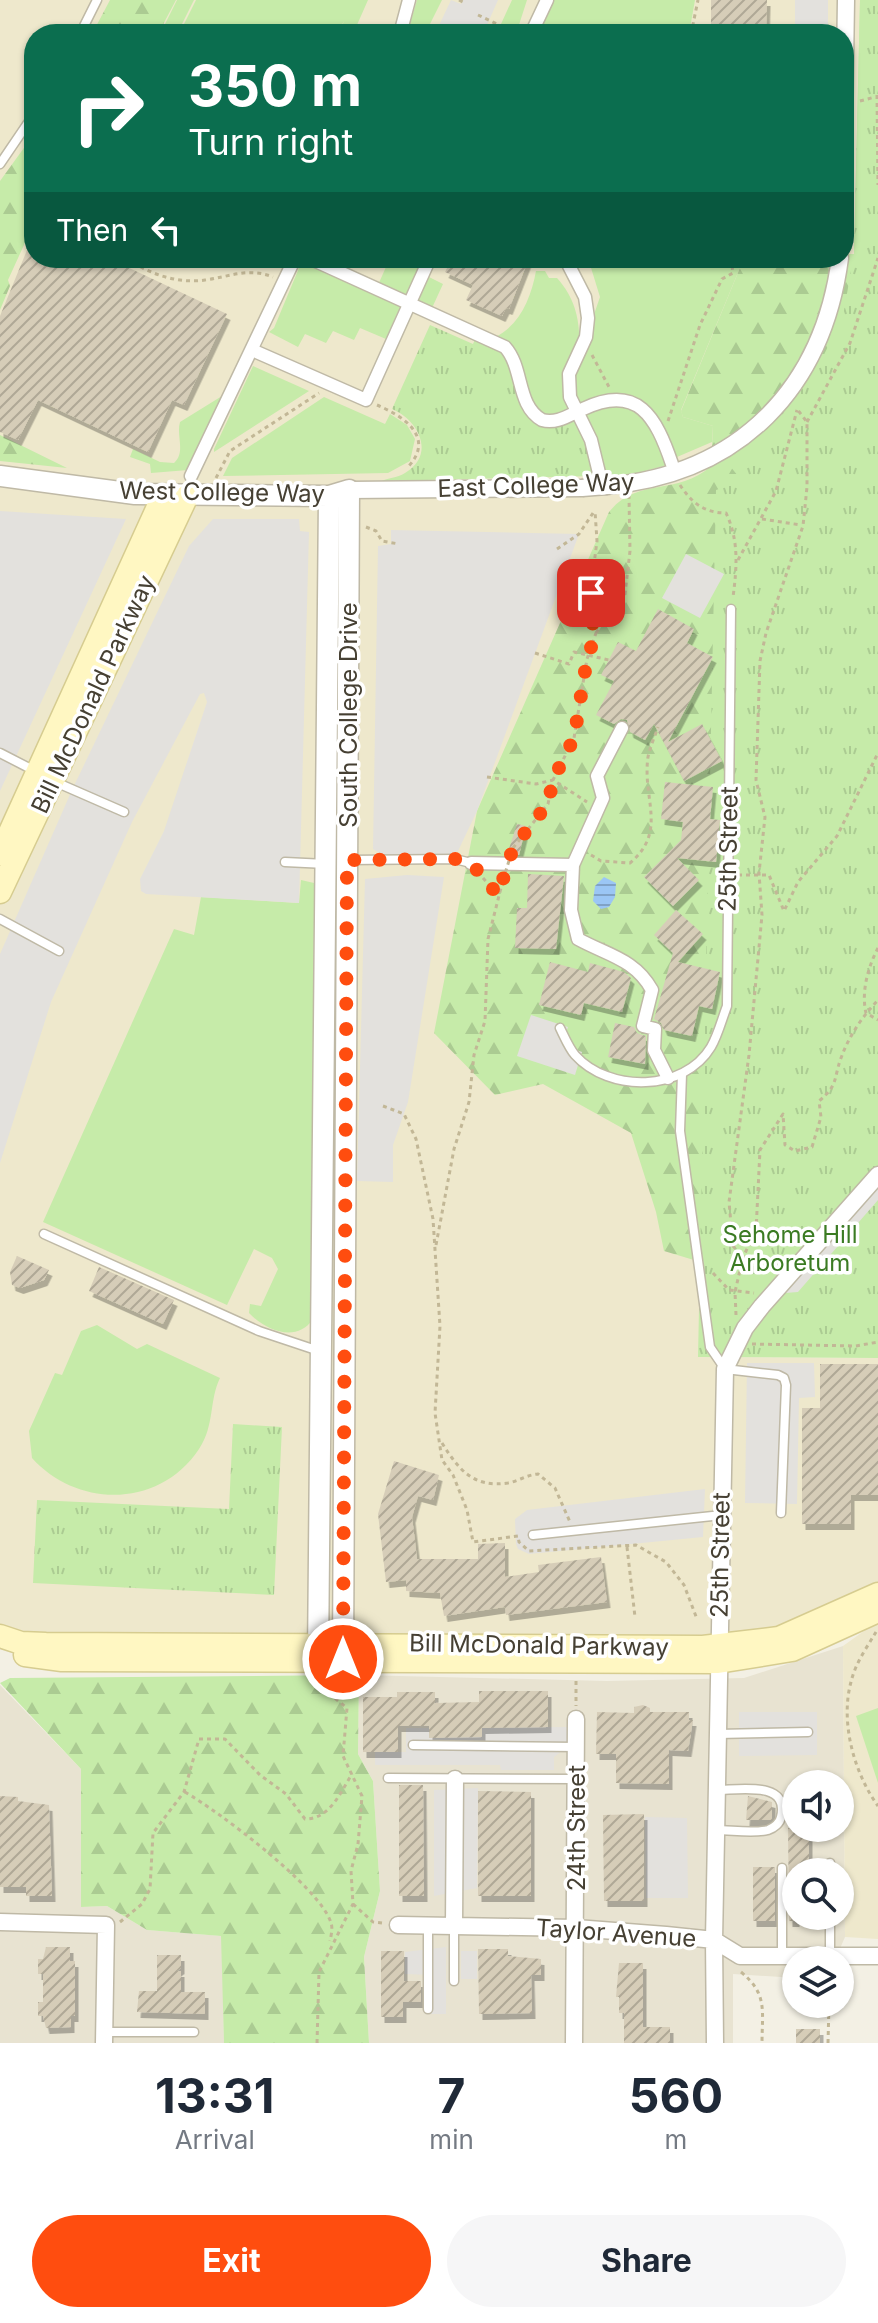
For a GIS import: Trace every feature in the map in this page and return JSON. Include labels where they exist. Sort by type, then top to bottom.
[{"type":"main road","name":"Bill McDonald Parkway","points":[[0,854],[45,776],[189,486]]},
{"type":"main road","name":"Bill McDonald Parkway","points":[[0,892],[45,776],[163,496]]},
{"type":"main road","name":"Bill McDonald Parkway","points":[[345,1659],[718,1653],[779,1638],[878,1594]]},
{"type":"main road","name":"Bill McDonald Parkway","points":[[0,1636],[21,1643],[318,1651],[345,1659],[575,1661],[792,1650],[878,1611]]},
{"type":"main road","name":"Bill McDonald Parkway","points":[[0,1648],[62,1660],[318,1651]]},
{"type":"street","points":[[403,24],[409,0]]},
{"type":"street","points":[[536,24],[547,0]]},
{"type":"street","points":[[846,0],[846,24]]},
{"type":"street","points":[[189,486],[290,268]]},
{"type":"street","points":[[331,268],[505,347],[515,360],[527,405],[536,417],[557,421],[600,401],[617,400],[636,404],[646,412],[663,436],[672,464]]},
{"type":"street","points":[[252,350],[366,400],[426,268]]},
{"type":"street","points":[[570,268],[585,297],[586,337],[569,374],[570,397],[591,440],[604,482]]},
{"type":"street","name":"East College Way","points":[[339,493],[582,488],[604,482],[627,485],[676,473],[720,453],[759,424],[791,391],[818,344],[836,291],[839,268]]},
{"type":"street","name":"West College Way","points":[[0,476],[163,496],[189,486],[339,493]]},
{"type":"street","name":"South College Drive","points":[[339,493],[347,860],[345,1659]]},
{"type":"street","name":"South College Drive","points":[[318,1651],[324,864],[339,493]]},
{"type":"street","points":[[622,728],[597,776],[603,798],[573,865],[571,910],[578,939],[603,953],[623,958],[643,973],[652,990],[643,1026],[655,1029],[654,1050],[668,1078]]},
{"type":"street","points":[[471,863],[573,865]]},
{"type":"street","points":[[725,1369],[737,1344],[768,1298],[878,1175]]},
{"type":"street","name":"25th Street","points":[[715,2043],[718,1653],[725,1369]]},
{"type":"street","name":"24th Street","points":[[574,2043],[576,1719]]},
{"type":"street","points":[[454,1925],[455,1779]]},
{"type":"street","points":[[0,1922],[106,1925],[104,2038]]},
{"type":"street","name":"Taylor Avenue","points":[[398,1925],[576,1928],[714,1940],[740,1956],[782,1956]]},
{"type":"street","name":"Taylor Avenue","points":[[854,1956],[878,1956]]},
{"type":"lane","points":[[85,24],[97,0]]},
{"type":"lane","points":[[0,164],[24,129]]},
{"type":"lane","name":"25th Street","points":[[560,1028],[576,1056],[612,1078],[652,1083],[682,1074],[710,1048],[727,1006],[731,609]]},
{"type":"lane","points":[[0,753],[124,812]]},
{"type":"lane","points":[[285,862],[324,864],[347,860],[455,859],[471,863]]},
{"type":"lane","points":[[0,919],[59,951]]},
{"type":"lane","name":"25th Street","points":[[682,1074],[680,1131],[696,1256],[710,1347],[725,1369]]},
{"type":"lane","points":[[44,1234],[259,1331],[320,1352]]},
{"type":"lane","points":[[725,1369],[784,1378],[781,1513]]},
{"type":"lane","points":[[533,1535],[722,1515]]},
{"type":"lane","points":[[717,1734],[808,1732]]},
{"type":"lane","points":[[413,1745],[576,1747]]},
{"type":"lane","points":[[388,1778],[576,1779]]},
{"type":"lane","points":[[716,1790],[760,1790],[777,1794],[781,1817],[777,1826],[768,1830],[716,1830]]},
{"type":"lane","points":[[428,1925],[428,2009]]},
{"type":"lane","points":[[454,1925],[454,1981]]},
{"type":"lane","points":[[104,2038],[194,2032]]},
{"type":"path","points":[[694,24],[698,0]]},
{"type":"path","points":[[478,15],[497,24]]},
{"type":"path","points":[[856,101],[870,101],[878,95]]},
{"type":"path","points":[[878,95],[878,185]]},
{"type":"path","points":[[796,1264],[743,1257],[733,1246],[729,1202],[756,993],[762,915],[759,873],[765,817],[756,780],[760,661],[803,526],[807,422],[850,343],[878,258]]},
{"type":"path","points":[[147,268],[188,281],[249,271],[284,282]]},
{"type":"path","points":[[663,436],[700,325],[722,279],[733,273],[732,268]]},
{"type":"path","points":[[586,337],[596,367],[617,400]]},
{"type":"path","points":[[215,481],[230,451],[331,385]]},
{"type":"path","points":[[791,391],[797,409],[807,422]]},
{"type":"path","points":[[366,400],[400,415],[412,425],[418,449],[408,467]]},
{"type":"path","points":[[731,609],[738,560],[776,491],[797,409]]},
{"type":"path","points":[[679,482],[691,502],[716,513],[726,513],[738,560]]},
{"type":"path","points":[[435,1253],[454,1149],[469,1102],[474,1055],[485,1021],[488,939],[498,895],[513,848],[548,804],[553,780],[574,738],[589,654],[596,633],[625,594],[630,551],[627,485]]},
{"type":"path","points":[[557,549],[579,534],[595,511],[597,541],[588,610],[596,633]]},
{"type":"path","points":[[762,519],[803,526]]},
{"type":"path","points":[[362,527],[371,527],[382,541],[399,544]]},
{"type":"path","points":[[535,653],[569,664],[574,652],[609,660]]},
{"type":"path","points":[[581,849],[601,861],[630,863],[646,849],[653,815],[648,793],[648,755],[658,727]]},
{"type":"path","points":[[728,876],[769,875],[784,911],[798,882],[837,836],[878,753]]},
{"type":"path","points":[[487,777],[536,784],[553,780],[599,807]]},
{"type":"path","points":[[471,863],[498,895]]},
{"type":"path","points":[[878,948],[871,961],[863,1001],[866,1013],[878,1020]]},
{"type":"path","points":[[878,1000],[866,1013],[842,1056],[835,1087],[819,1101],[821,1117],[812,1147],[804,1152],[785,1145],[783,1114],[760,1150],[756,1231],[743,1257],[735,1292],[737,1344],[856,1346],[878,1342]]},
{"type":"path","points":[[383,1106],[404,1114],[416,1139],[433,1219],[440,1326],[435,1413],[442,1460],[453,1475],[467,1510],[473,1542]]},
{"type":"path","points":[[696,1256],[735,1292],[752,1292],[768,1298]]},
{"type":"path","points":[[441,1441],[462,1474],[481,1483],[510,1483],[525,1475],[538,1474],[555,1488],[573,1531],[587,1548]]},
{"type":"path","points":[[636,1545],[666,1562],[684,1585],[697,1619]]},
{"type":"path","points":[[627,1547],[635,1617]]},
{"type":"path","points":[[878,1628],[850,1682],[849,1734],[862,1781],[878,1806]]},
{"type":"path","points":[[317,2043],[319,1972],[353,1904],[351,1871],[358,1844],[362,1796],[343,1756],[347,1708],[332,1696],[345,1659]]},
{"type":"path","points":[[575,1661],[576,1719]]},
{"type":"path","points":[[106,1925],[125,1920],[142,1904],[150,1889],[153,1833],[184,1792],[199,1739],[225,1739],[260,1775],[286,1794],[305,1819],[317,1819],[331,1808],[352,1774]]},
{"type":"path","points":[[184,1792],[240,1827],[318,1903],[331,1923],[330,1945]]},
{"type":"path","points":[[353,1904],[373,1922],[398,1925]]},
{"type":"path","points":[[714,1966],[736,1968],[756,1985],[762,2000],[762,2043]]},
{"type":"path","points":[[828,2043],[829,2018]]},
{"type":"shaded area","points":[[0,0],[860,0],[854,254],[854,24],[24,24],[24,268],[852,268],[699,1357],[878,1358],[878,1605],[780,1646],[0,1640]]},
{"type":"shaded area","points":[[451,0],[461,4],[463,0],[498,0],[487,24],[440,24]]},
{"type":"shaded area","points":[[795,0],[828,0],[828,24],[795,24]]},
{"type":"shaded area","points":[[0,511],[126,519],[0,791]]},
{"type":"shaded area","points":[[213,519],[299,519],[300,531],[309,532],[299,903],[146,894],[141,891],[140,879],[164,831],[207,702],[204,693],[200,694],[132,822],[51,1002],[0,1163],[0,954],[72,790],[189,546]]},
{"type":"shaded area","points":[[391,530],[579,534],[477,811],[458,851],[438,859],[389,859],[373,849],[378,546],[391,544]]},
{"type":"shaded area","points":[[686,554],[724,574],[700,618],[662,598]]},
{"type":"shaded area","points":[[407,875],[444,877],[408,1102],[393,1145],[393,1182],[357,1181],[365,879]]},
{"type":"shaded area","points":[[531,1015],[568,1027],[562,1045],[582,1052],[575,1075],[517,1056]]},
{"type":"shaded area","points":[[878,1175],[878,1200],[798,1292],[772,1294]]},
{"type":"shaded area","points":[[747,1363],[814,1363],[815,1397],[799,1398],[797,1504],[745,1503]]},
{"type":"shaded area","points":[[705,1489],[703,1537],[529,1554],[518,1549],[516,1544],[515,1519],[527,1510]]},
{"type":"shaded area","points":[[878,1621],[878,1939],[845,1937],[845,1930],[854,1930],[854,1858],[844,1858],[844,1842],[854,1842],[854,1770],[844,1770],[843,1646]]},
{"type":"shaded area","points":[[843,1646],[844,1770],[782,1770],[782,1842],[844,1842],[844,1858],[782,1858],[782,1930],[845,1930],[841,1946],[782,1946],[782,1977],[733,1974],[733,2043],[369,2043],[364,1957],[380,1891],[373,1781],[358,1754],[359,1675],[607,1681],[744,1678]]},
{"type":"shaded area","points":[[0,1685],[81,1769],[81,1907],[107,1906],[147,1930],[222,1936],[224,2043],[0,2043]]},
{"type":"shaded area","points":[[739,1712],[817,1712],[817,1755],[739,1756]]},
{"type":"shaded area","points":[[574,1727],[574,1742],[554,1757],[554,1770],[501,1770],[500,1765],[375,1765],[375,1752],[406,1752],[406,1728]]},
{"type":"shaded area","points":[[478,1788],[477,1888],[434,1896],[434,1790]]},
{"type":"shaded area","points":[[645,1817],[687,1818],[688,1898],[646,1898]]},
{"type":"shaded area","points":[[446,1947],[446,2014],[431,2014],[431,1975],[405,1974],[405,1952]]},
{"type":"shaded area","points":[[461,1951],[477,1951],[477,1979],[461,1979]]},
{"type":"green space","points":[[110,0],[176,0],[163,24],[97,24]]},
{"type":"green space","points":[[177,0],[194,0],[182,24],[165,24]]},
{"type":"green space","points":[[196,0],[368,0],[357,24],[343,24],[344,21],[342,24],[184,24]]},
{"type":"green space","points":[[417,0],[442,0],[430,24],[410,24]]},
{"type":"green space","points":[[512,0],[527,0],[519,24],[501,24]]},
{"type":"green space","points":[[554,0],[695,0],[691,24],[543,24]]},
{"type":"green space","points":[[860,0],[878,0],[833,1302],[664,1251],[656,1212],[631,1133],[543,1084],[495,1095],[434,1033],[477,811],[609,512],[632,494],[684,481],[711,466],[713,426],[683,417],[681,411],[740,268],[854,268]]},
{"type":"green space","name":"Sehome Hill Arboretum","points":[[860,0],[878,0],[878,1358],[698,1357],[716,490],[742,481],[726,461],[811,381],[843,316],[852,268],[854,268]]},
{"type":"green space","points":[[24,148],[24,245],[8,280],[10,286],[0,310],[0,181]]},
{"type":"green space","points":[[299,268],[320,268],[402,303],[386,339],[360,328],[354,340],[333,331],[326,343],[305,334],[298,347],[269,332],[274,328]]},
{"type":"green space","points":[[386,268],[418,268],[405,297],[378,285]]},
{"type":"green space","points":[[591,268],[740,268],[681,410],[683,417],[713,426],[712,442],[677,457],[643,404],[580,405],[572,378],[600,297]]},
{"type":"green space","points":[[536,271],[545,271],[549,278],[557,278],[575,308],[578,324],[578,358],[570,411],[556,417],[537,413],[495,337],[504,332],[523,310]]},
{"type":"green space","points":[[429,277],[443,284],[432,308],[418,301]]},
{"type":"green space","points":[[430,325],[473,344],[476,337],[506,352],[531,417],[575,418],[588,441],[595,476],[382,481],[405,473],[420,457],[422,448],[416,429],[402,414],[392,409]]},
{"type":"green space","points":[[253,366],[309,391],[214,452],[214,449]]},
{"type":"green space","points":[[222,396],[188,470],[151,473],[150,464],[130,457],[133,449],[160,462],[174,463],[180,449],[180,422]]},
{"type":"green space","points":[[324,397],[385,424],[390,414],[407,425],[415,439],[410,461],[388,473],[223,476],[232,458]]},
{"type":"green space","points":[[628,405],[651,423],[667,465],[607,477],[583,416],[594,407]]},
{"type":"green space","points":[[0,435],[67,468],[0,461]]},
{"type":"green space","points":[[301,880],[314,883],[313,1319],[299,1331],[281,1332],[264,1325],[249,1313],[250,1304],[261,1306],[278,1269],[272,1258],[254,1249],[227,1305],[43,1222],[174,929],[194,935],[201,897],[299,903]]},
{"type":"green space","points":[[97,1325],[137,1349],[147,1344],[220,1378],[207,1431],[199,1449],[182,1469],[162,1483],[140,1491],[117,1495],[94,1493],[71,1486],[50,1474],[32,1458],[29,1431],[55,1373],[62,1375],[81,1331]]},
{"type":"green space","points":[[233,1424],[282,1427],[274,1595],[33,1583],[37,1500],[229,1509]]},
{"type":"green space","points":[[359,1675],[358,1754],[373,1781],[380,1891],[364,1957],[369,2043],[224,2043],[221,1936],[147,1930],[107,1906],[81,1907],[81,1769],[0,1683],[10,1678]]},
{"type":"green space","points":[[878,1708],[878,1783],[856,1716]]},
{"type":"water","points":[[604,877],[616,883],[615,897],[609,907],[601,909],[593,901],[595,886]]},
{"type":"building","points":[[711,0],[767,0],[766,24],[711,24]]},
{"type":"building","points":[[24,257],[24,268],[129,268],[227,314],[184,405],[172,400],[148,452],[38,400],[18,440],[0,432],[0,316]]},
{"type":"building","points":[[447,268],[525,268],[509,309],[506,308],[502,316],[466,300],[473,285],[445,272]]},
{"type":"building","points":[[658,609],[694,629],[687,643],[713,657],[668,742],[702,724],[722,761],[684,781],[654,724],[645,740],[630,732],[627,720],[621,719],[614,724],[596,715],[614,681],[601,675],[618,642],[636,651]]},
{"type":"building","points":[[665,782],[713,787],[710,819],[720,820],[716,862],[677,858],[699,880],[673,906],[644,877],[681,840],[683,822],[661,819]]},
{"type":"building","points":[[517,824],[526,826],[519,855],[507,855]]},
{"type":"building","points":[[528,874],[564,876],[556,949],[515,948],[517,908],[527,908]]},
{"type":"building","points":[[676,910],[703,934],[678,962],[720,972],[712,1009],[699,1006],[692,1036],[664,1030],[661,1023],[654,1019],[673,953],[654,935]]},
{"type":"building","points":[[550,962],[588,972],[590,963],[624,972],[631,978],[622,1012],[584,1003],[581,1015],[539,1005]]},
{"type":"building","points":[[615,1023],[634,1027],[637,1033],[646,1036],[645,1064],[608,1057]]},
{"type":"building","points":[[17,1256],[49,1270],[44,1280],[20,1288],[12,1285],[10,1272]]},
{"type":"building","points":[[99,1267],[174,1300],[163,1324],[89,1291]]},
{"type":"building","points":[[820,1364],[878,1364],[878,1495],[851,1495],[851,1524],[802,1524],[802,1408],[820,1408]]},
{"type":"building","points":[[394,1461],[439,1475],[433,1500],[418,1496],[412,1517],[417,1559],[478,1559],[478,1544],[505,1543],[505,1577],[539,1572],[538,1565],[601,1557],[607,1602],[506,1615],[505,1607],[444,1616],[440,1593],[406,1591],[406,1580],[386,1582],[378,1514]]},
{"type":"building","points":[[479,1691],[548,1691],[548,1727],[482,1728],[482,1737],[429,1738],[429,1726],[398,1726],[398,1752],[363,1752],[363,1697],[397,1697],[397,1692],[435,1692],[435,1703],[479,1702]]},
{"type":"building","points":[[643,1705],[650,1708],[650,1712],[689,1712],[689,1720],[693,1720],[688,1751],[669,1750],[669,1784],[616,1783],[616,1754],[596,1754],[597,1712],[634,1713],[634,1707]]},
{"type":"building","points":[[399,1785],[423,1785],[424,1896],[399,1896]]},
{"type":"building","points":[[478,1791],[531,1792],[531,1896],[478,1896]]},
{"type":"building","points":[[0,1796],[49,1805],[52,1896],[26,1896],[26,1887],[0,1887]]},
{"type":"building","points":[[748,1796],[772,1802],[772,1820],[746,1820]]},
{"type":"building","points":[[644,1814],[644,1901],[604,1901],[603,1815]]},
{"type":"building","points":[[788,1842],[809,1842],[809,1858],[788,1858]]},
{"type":"building","points":[[753,1867],[775,1867],[775,1921],[753,1921]]},
{"type":"building","points":[[46,1947],[70,1947],[70,1961],[75,1961],[75,2016],[71,2016],[71,2027],[46,2028],[43,2016],[38,2016],[38,2002],[43,2002],[43,1974],[38,1974],[38,1959],[43,1959]]},
{"type":"building","points":[[478,1949],[508,1949],[508,1956],[541,1959],[541,1975],[531,1975],[532,2013],[479,2014]]},
{"type":"building","points":[[381,1951],[404,1951],[404,1981],[421,1981],[421,2002],[403,2002],[403,2017],[381,2017]]},
{"type":"building","points":[[157,1955],[181,1955],[181,1968],[177,1971],[181,1971],[181,1992],[205,1992],[205,2014],[137,2012],[139,1991],[157,1991]]},
{"type":"building","points":[[619,1963],[643,1963],[643,2027],[670,2027],[670,2043],[624,2043],[624,2013],[619,2013],[619,1997],[616,1997]]},
{"type":"building","points":[[796,2029],[820,2029],[820,2043],[796,2043]]},
{"type":"route","points":[[343,1659],[347,860],[455,859],[471,863],[498,895],[513,848],[548,804],[553,780],[574,738],[587,659],[596,633],[588,610],[591,593]]}]
